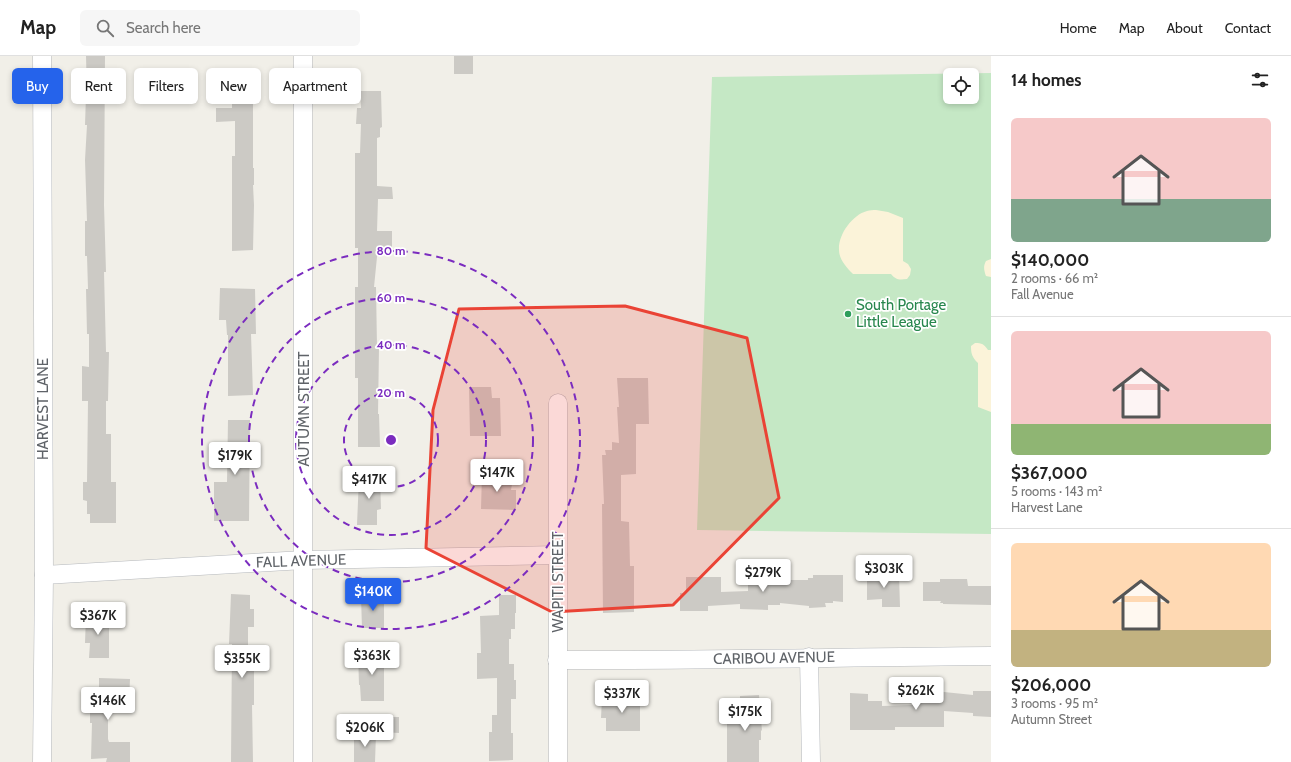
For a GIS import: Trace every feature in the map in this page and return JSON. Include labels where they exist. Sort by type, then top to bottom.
[{"type":"street","name":"HARVEST LANE","points":[[42,56],[44,575],[42,762]]},
{"type":"street","name":"AUTUMN STREET","points":[[303,56],[303,762]]},
{"type":"street","name":"WAPITI STREET","points":[[558,403],[558,762]]},
{"type":"street","name":"FALL AVENUE","points":[[44,575],[304,560],[558,555]]},
{"type":"street","name":"CARIBOU AVENUE","points":[[558,660],[991,656]]},
{"type":"street","points":[[809,657],[811,762]]},
{"type":"highlighted area","points":[[625,306],[747,338],[779,498],[673,605],[552,612],[426,548],[433,410],[459,309]]},
{"type":"green space","name":"South Portage Little League","points":[[979,73],[991,73],[991,534],[697,530],[712,77],[943,74],[943,104],[979,104]]},
{"type":"sand","points":[[876,210],[888,212],[903,218],[903,261],[908,264],[911,269],[910,275],[907,279],[898,279],[891,274],[853,274],[845,266],[842,260],[839,253],[839,244],[843,232],[847,226],[861,213]]},
{"type":"sand","points":[[991,259],[991,277],[986,276],[984,265],[986,261]]},
{"type":"sand","points":[[975,343],[983,344],[988,350],[991,350],[991,412],[978,407],[978,363],[973,357],[971,349],[971,346]]},
{"type":"building","points":[[86,56],[105,56],[105,68],[86,68]]},
{"type":"building","points":[[454,56],[473,56],[473,74],[454,74]]},
{"type":"building","points":[[361,91],[381,91],[382,127],[380,128],[380,137],[377,138],[377,186],[392,187],[393,199],[378,199],[377,231],[392,231],[392,247],[378,247],[374,287],[376,287],[377,347],[379,347],[378,414],[380,447],[358,447],[358,378],[355,378],[355,287],[358,287],[358,248],[355,248],[355,153],[360,153],[361,124],[356,124],[357,108],[361,108]]},
{"type":"building","points":[[86,104],[105,104],[104,205],[106,272],[104,272],[106,352],[109,352],[108,401],[106,401],[106,434],[111,434],[111,482],[116,482],[116,523],[90,523],[90,514],[87,514],[87,501],[83,500],[83,482],[87,482],[88,401],[82,401],[82,366],[89,367],[89,334],[87,334],[86,289],[88,289],[87,256],[85,256],[85,221],[87,221],[85,160],[87,125],[85,125]]},
{"type":"building","points":[[232,104],[253,104],[253,250],[232,251],[232,156],[235,156],[235,121],[216,122],[216,108],[232,108]]},
{"type":"building","points":[[220,288],[255,289],[256,334],[251,334],[253,395],[228,396],[228,335],[226,320],[219,320]]},
{"type":"building","points":[[617,378],[648,378],[649,424],[636,424],[636,474],[621,475],[621,521],[629,522],[630,566],[634,566],[634,612],[603,613],[602,504],[604,504],[602,455],[606,455],[605,450],[612,450],[612,442],[619,443]]},
{"type":"building","points":[[469,387],[491,387],[492,398],[500,398],[501,436],[470,436]]},
{"type":"building","points":[[228,420],[250,420],[249,521],[214,521],[214,482],[227,482]]},
{"type":"building","points":[[482,473],[506,473],[505,484],[512,484],[511,490],[516,490],[516,510],[481,509]]},
{"type":"building","points":[[380,476],[381,509],[377,510],[377,525],[357,525],[359,477]]},
{"type":"building","points":[[867,574],[899,574],[900,607],[882,607],[882,599],[867,600]]},
{"type":"building","points":[[813,575],[843,575],[843,602],[833,601],[833,603],[825,603],[826,607],[809,608],[809,606],[780,603],[780,605],[768,605],[768,610],[740,609],[740,604],[708,606],[708,611],[680,611],[680,593],[686,593],[686,577],[721,577],[721,592],[748,591],[748,576],[783,576],[782,580],[808,580],[808,578],[813,578]]},
{"type":"building","points":[[940,579],[967,579],[968,586],[991,586],[991,605],[943,604],[940,603],[941,601],[923,601],[923,582],[940,582]]},
{"type":"building","points":[[231,594],[250,595],[250,609],[254,609],[254,627],[248,627],[248,653],[254,654],[254,705],[252,705],[253,762],[231,762],[232,644],[229,644]]},
{"type":"building","points":[[499,595],[516,595],[515,629],[511,629],[511,639],[509,639],[509,664],[514,664],[514,680],[516,680],[516,699],[511,699],[513,760],[489,761],[489,732],[492,732],[492,715],[497,715],[497,678],[477,679],[477,653],[481,653],[480,616],[499,615]]},
{"type":"building","points":[[361,597],[384,597],[384,628],[362,628]]},
{"type":"building","points":[[86,615],[109,615],[109,658],[89,658],[90,643],[85,643]]},
{"type":"building","points":[[384,651],[384,701],[361,701],[358,652]]},
{"type":"building","points":[[99,678],[130,679],[129,702],[108,703],[108,739],[109,742],[130,742],[130,762],[106,762],[107,758],[91,759],[92,723],[90,723],[90,705],[95,704],[96,689],[99,689]]},
{"type":"building","points":[[973,691],[991,691],[991,717],[973,716],[973,713],[944,711],[944,727],[895,727],[895,730],[850,730],[850,693],[868,694],[868,701],[882,701],[882,706],[913,705],[913,698],[925,698],[925,693],[944,692],[973,695]]},
{"type":"building","points":[[759,695],[762,731],[761,730],[761,740],[759,740],[759,762],[727,762],[727,720],[737,720],[737,712],[740,712],[740,696]]},
{"type":"building","points":[[602,698],[640,698],[640,731],[606,731],[606,718],[601,718]]},
{"type":"building","points":[[382,717],[399,717],[399,733],[382,732]]},
{"type":"building","points":[[354,734],[376,734],[375,762],[354,762]]},
{"type":"place","name":"South Portage Little League","points":[[848,314]]}]
